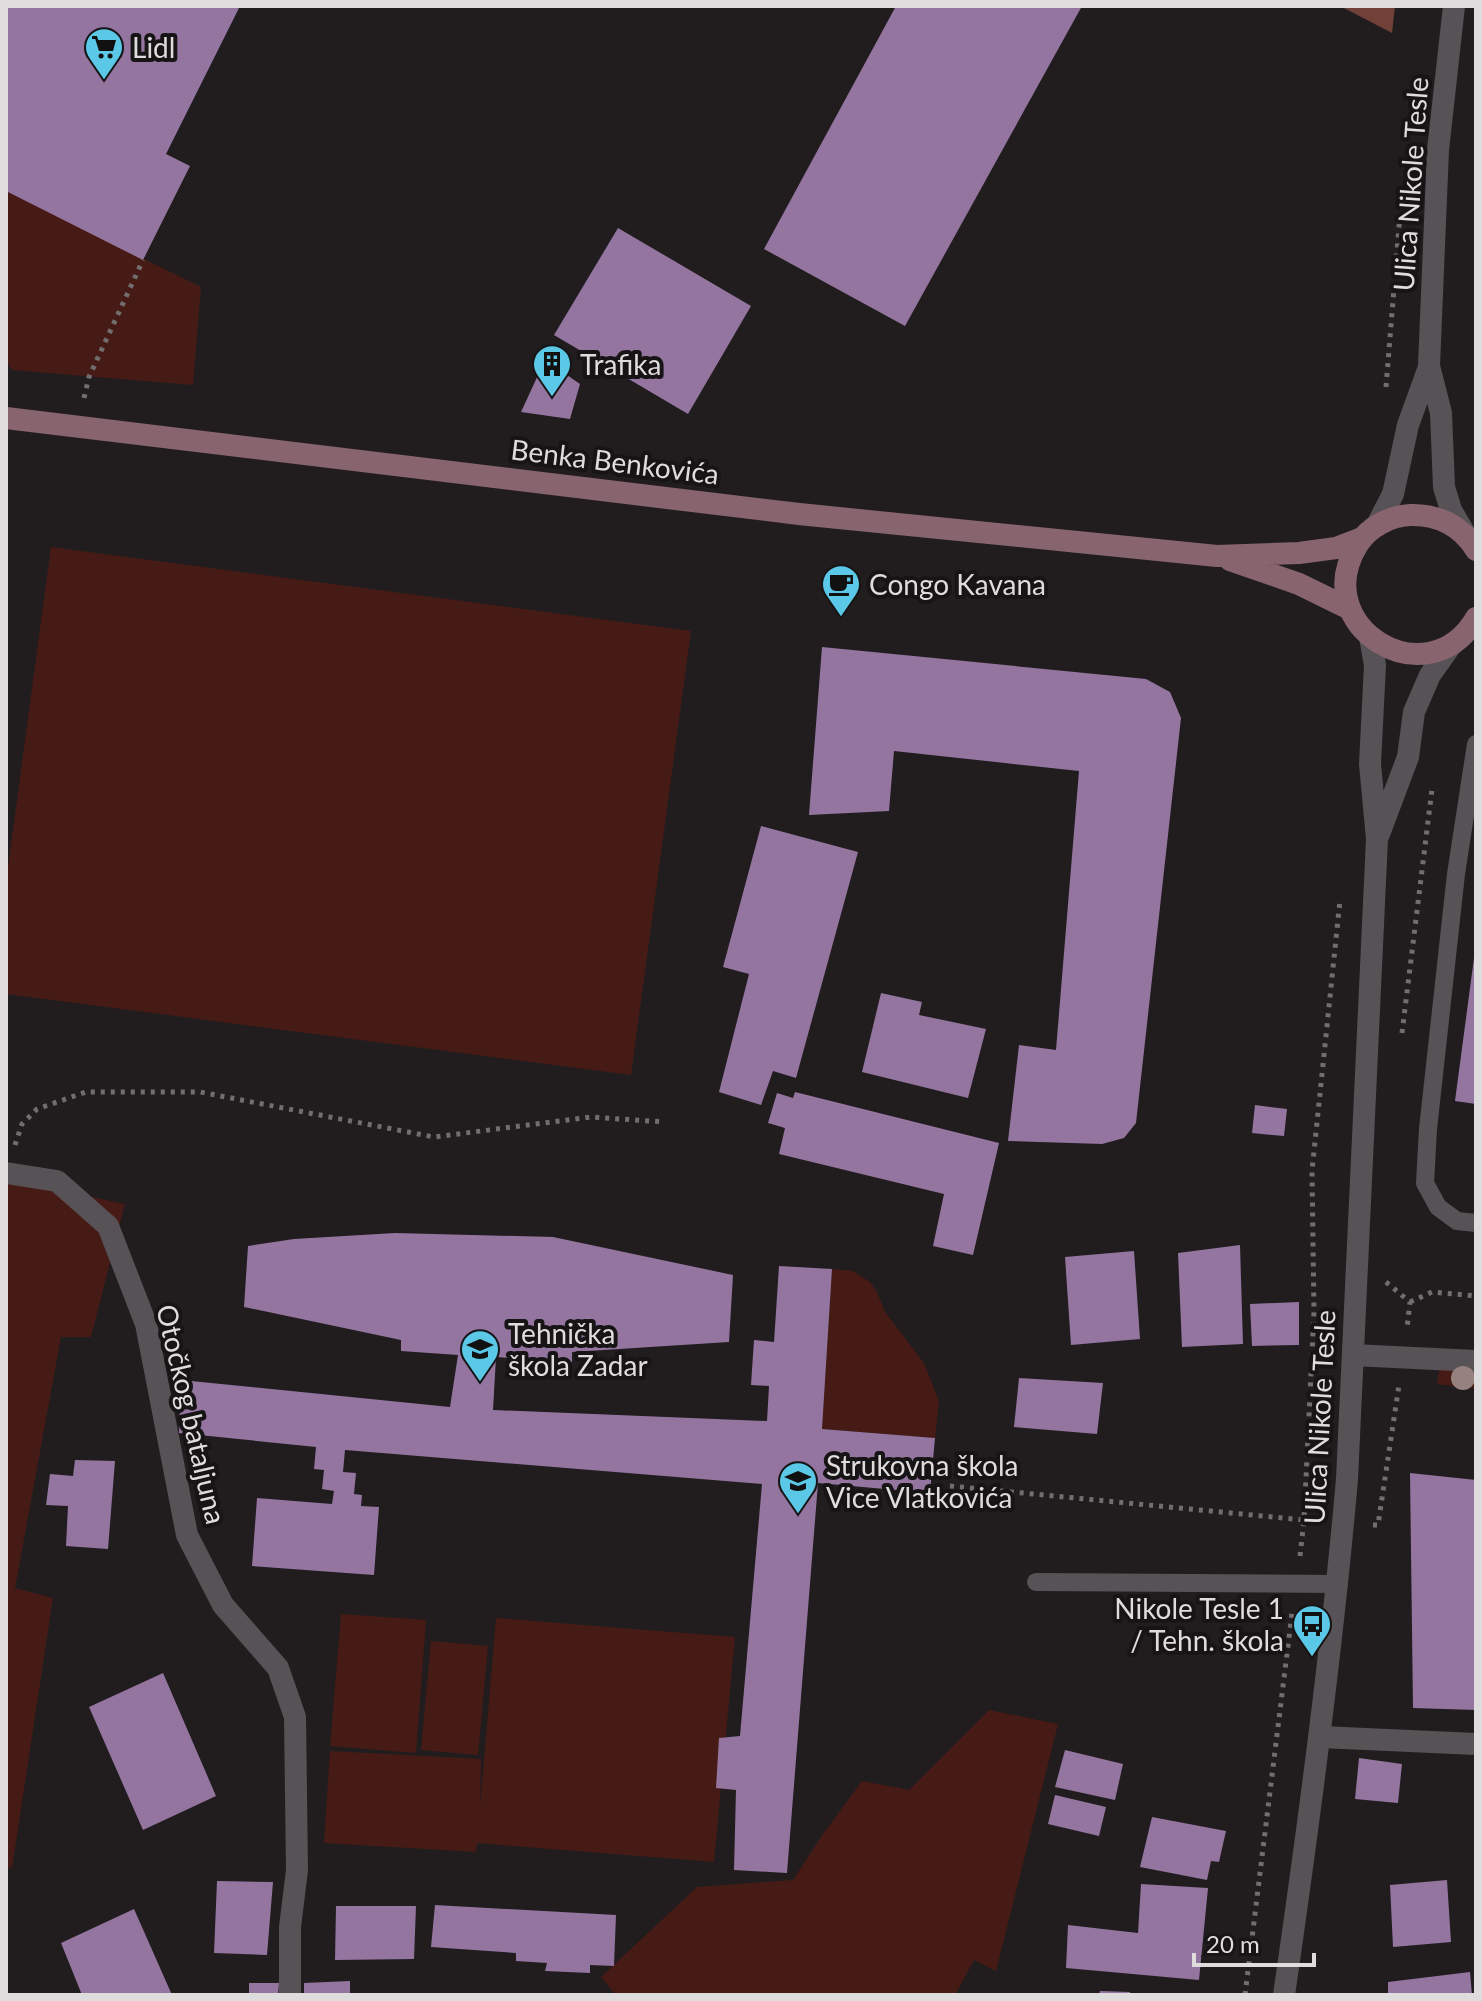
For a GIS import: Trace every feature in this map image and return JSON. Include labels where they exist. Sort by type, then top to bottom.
[{"type":"main road","name":"Benka Benkovića","points":[[6,418],[784,512],[1217,556],[1299,553],[1336,548],[1399,516],[1423,514],[1439,518],[1470,542]]},
{"type":"main road","points":[[1370,532],[1347,567],[1345,588],[1350,609],[1370,637],[1389,649],[1409,654],[1431,652],[1452,644],[1475,622]]},
{"type":"main road","name":"Benka Benkovića","points":[[1217,556],[1299,584],[1350,609]]},
{"type":"street","name":"Ulica Nikole Tesle","points":[[1454,6],[1438,150],[1429,366],[1441,413],[1444,487],[1451,510],[1470,542]]},
{"type":"street","name":"Ulica Nikole Tesle","points":[[1370,532],[1393,494],[1408,425],[1429,366]]},
{"type":"street","name":"Ulica Nikole Tesle","points":[[1284,1995],[1321,1737],[1343,1523],[1377,839],[1370,764],[1375,665],[1370,637]]},
{"type":"street","name":"Ulica Nikole Tesle","points":[[1377,839],[1408,757],[1414,712],[1430,675],[1452,644]]},
{"type":"street","name":"Otočkog bataljuna","points":[[8,1174],[57,1181],[108,1226],[146,1324],[187,1535],[223,1605],[278,1668],[295,1717],[297,1870],[290,1927],[290,1995]]},
{"type":"street","points":[[1353,1355],[1476,1361]]},
{"type":"street","points":[[1321,1737],[1476,1744]]},
{"type":"lane","points":[[1476,744],[1455,889],[1428,1129],[1425,1183],[1438,1207],[1457,1221],[1476,1223]]},
{"type":"lane","points":[[1036,1582],[1339,1584]]},
{"type":"path","points":[[1385,397],[1402,196]]},
{"type":"path","points":[[76,426],[89,377],[143,260]]},
{"type":"path","points":[[1298,1567],[1304,1520],[1314,1312],[1312,1171],[1341,889]]},
{"type":"path","points":[[8,1174],[22,1124],[37,1109],[86,1092],[200,1092],[434,1137],[591,1117],[665,1122]]},
{"type":"path","points":[[1410,1302],[1432,1292],[1476,1296]]},
{"type":"path","points":[[950,1486],[1378,1525],[1403,1357]]},
{"type":"path","points":[[1245,1995],[1294,1599]]},
{"type":"shaded area","points":[[1340,6],[1395,6],[1392,33]]},
{"type":"shaded area","points":[[6,191],[201,287],[193,385],[12,370],[6,361]]},
{"type":"shaded area","points":[[51,547],[691,631],[631,1075],[6,994],[6,882]]},
{"type":"shaded area","points":[[6,1179],[125,1204],[91,1337],[61,1337],[15,1588],[53,1598],[12,1868],[6,1867]]},
{"type":"shaded area","points":[[832,1269],[853,1271],[870,1282],[885,1312],[924,1363],[939,1401],[935,1438],[822,1429]]},
{"type":"shaded area","points":[[1440,1367],[1476,1371],[1476,1389],[1437,1384]]},
{"type":"shaded area","points":[[341,1614],[426,1620],[416,1753],[330,1746]]},
{"type":"shaded area","points":[[496,1618],[735,1637],[714,1862],[477,1843],[476,1852],[324,1843],[330,1751],[481,1759],[480,1807]]},
{"type":"shaded area","points":[[431,1641],[488,1646],[478,1755],[421,1750]]},
{"type":"shaded area","points":[[989,1710],[1058,1724],[996,1971],[974,1960],[955,1995],[616,1995],[601,1977],[697,1887],[793,1880],[862,1781],[909,1790]]},
{"type":"building","name":"Lidl","points":[[7,6],[240,6],[166,154],[190,166],[143,260],[6,191]]},
{"type":"building","points":[[896,6],[1082,6],[905,326],[764,249]]},
{"type":"building","points":[[618,228],[751,306],[688,414],[554,335]]},
{"type":"building","name":"Trafika","points":[[545,360],[580,384],[570,419],[521,412]]},
{"type":"building","points":[[822,647],[1146,679],[1170,692],[1181,718],[1136,1123],[1124,1138],[1102,1144],[1008,1141],[1019,1045],[1056,1050],[1079,771],[894,751],[889,811],[809,815]]},
{"type":"building","points":[[761,826],[858,852],[796,1078],[773,1071],[761,1105],[719,1092],[749,974],[723,967]]},
{"type":"building","points":[[1476,958],[1476,1104],[1455,1101]]},
{"type":"building","points":[[881,993],[922,1002],[919,1015],[986,1029],[968,1098],[862,1072]]},
{"type":"building","points":[[795,1092],[999,1143],[973,1255],[933,1246],[944,1194],[779,1154],[785,1128],[768,1123],[777,1093],[793,1098]]},
{"type":"building","points":[[1255,1105],[1287,1109],[1284,1136],[1252,1133]]},
{"type":"building","points":[[395,1233],[553,1237],[733,1275],[729,1342],[572,1352],[572,1362],[496,1357],[493,1410],[767,1421],[769,1386],[751,1385],[754,1340],[774,1342],[779,1266],[832,1269],[822,1429],[935,1438],[930,1493],[818,1483],[787,1873],[734,1870],[736,1790],[716,1788],[719,1738],[740,1736],[762,1484],[345,1450],[343,1472],[356,1473],[354,1494],[362,1495],[361,1506],[379,1507],[374,1575],[252,1566],[257,1498],[332,1504],[334,1491],[322,1489],[324,1470],[314,1469],[316,1447],[179,1433],[181,1380],[450,1407],[458,1355],[401,1351],[401,1340],[244,1307],[248,1246],[294,1239]]},
{"type":"building","points":[[1240,1245],[1243,1344],[1182,1347],[1178,1253]]},
{"type":"building","points":[[1134,1251],[1140,1339],[1071,1345],[1065,1257]]},
{"type":"building","points":[[1299,1302],[1299,1345],[1252,1346],[1250,1304]]},
{"type":"building","points":[[1019,1378],[1103,1383],[1097,1434],[1014,1427]]},
{"type":"building","points":[[75,1460],[115,1461],[108,1549],[66,1546],[68,1506],[46,1505],[50,1474],[73,1476]]},
{"type":"building","points":[[1410,1473],[1476,1480],[1476,1710],[1413,1708]]},
{"type":"building","points":[[163,1673],[216,1796],[143,1830],[89,1707]]},
{"type":"building","points":[[1065,1750],[1123,1764],[1115,1800],[1055,1787]]},
{"type":"building","points":[[1359,1758],[1402,1764],[1398,1803],[1355,1799]]},
{"type":"building","points":[[1055,1795],[1106,1807],[1099,1836],[1048,1824]]},
{"type":"building","points":[[1152,1817],[1226,1831],[1219,1862],[1211,1861],[1207,1880],[1140,1867]]},
{"type":"building","points":[[1447,1880],[1451,1942],[1393,1947],[1390,1885]]},
{"type":"building","points":[[217,1881],[273,1882],[267,1955],[214,1953]]},
{"type":"building","points":[[1141,1884],[1208,1888],[1199,1980],[1066,1968],[1068,1925],[1138,1933]]},
{"type":"building","points":[[435,1905],[616,1915],[614,1966],[590,1965],[590,1973],[545,1971],[547,1963],[516,1961],[516,1953],[431,1947]]},
{"type":"building","points":[[336,1906],[416,1906],[414,1959],[335,1960]]},
{"type":"building","points":[[134,1909],[172,1995],[82,1995],[61,1943]]},
{"type":"building","points":[[1470,1972],[1472,1995],[1388,1995],[1388,1982]]},
{"type":"building","points":[[350,1981],[350,1995],[304,1995],[304,1983]]},
{"type":"building","points":[[249,1983],[279,1983],[278,1995],[249,1995]]},
{"type":"building","points":[[1100,1991],[1130,1992],[1130,1995],[1099,1995]]},
{"type":"place","name":"Lidl","points":[[104,81]]},
{"type":"place","name":"Trafika","points":[[552,398]]},
{"type":"place","name":"Congo Kavana","points":[[841,618]]},
{"type":"place","name":"Tehnička škola Zadar","points":[[480,1383]]},
{"type":"place","name":"Strukovna škola Vice Vlatkovića","points":[[798,1515]]},
{"type":"place","name":"Nikole Tesle 1 / Tehn. škola","points":[[1312,1658]]}]
